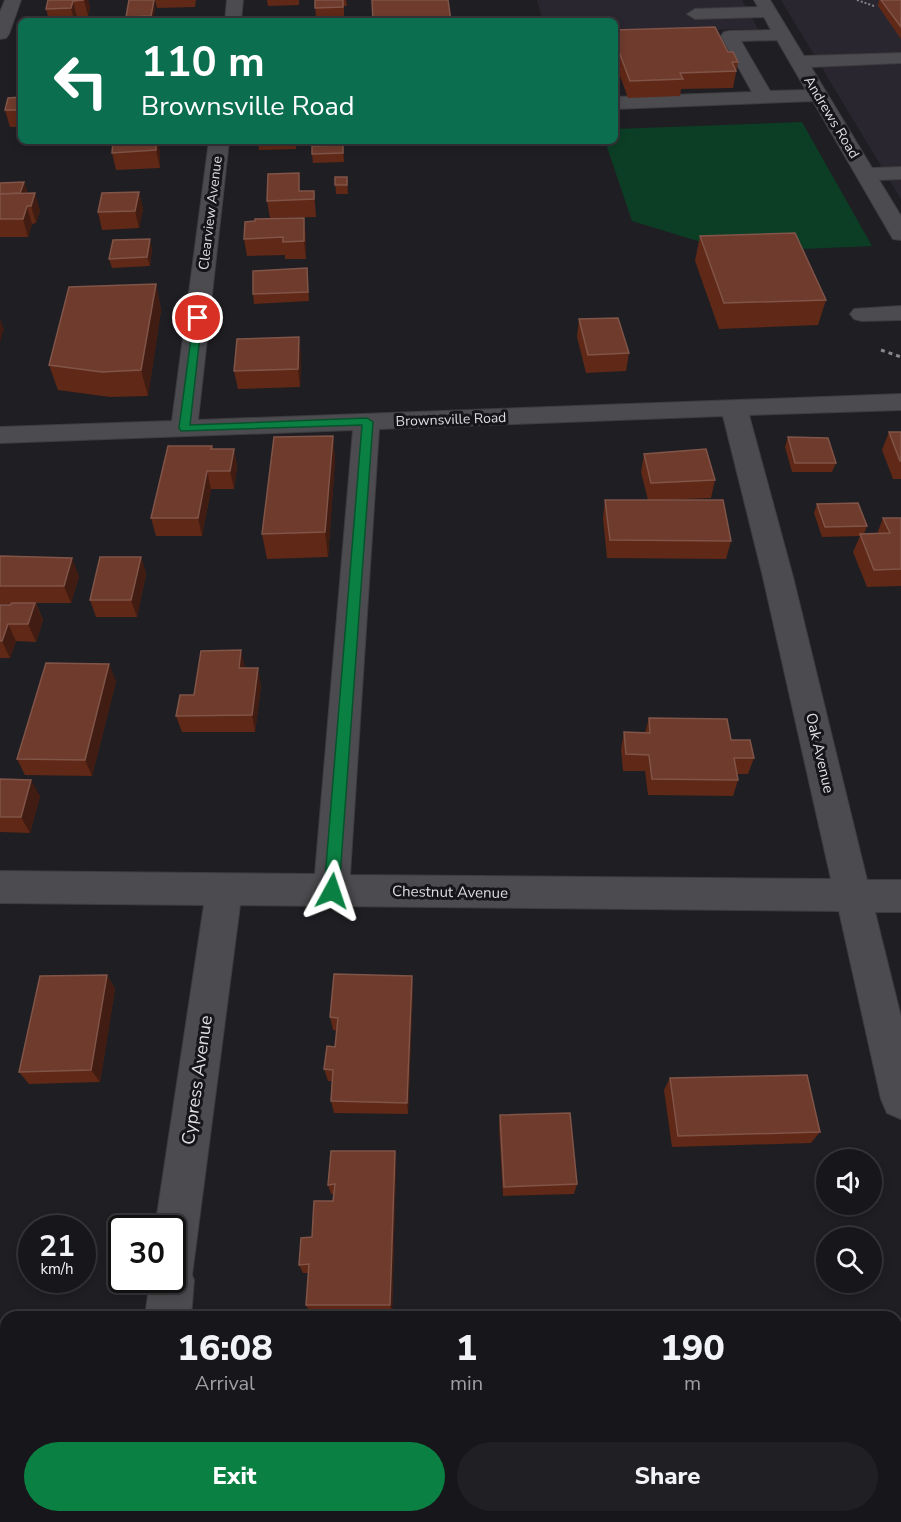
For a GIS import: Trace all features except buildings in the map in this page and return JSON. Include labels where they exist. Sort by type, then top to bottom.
[{"type":"street","points":[[0,34],[13,0]]},
{"type":"street","points":[[233,18],[235,0]]},
{"type":"street","points":[[695,14],[766,6]]},
{"type":"street","name":"Andrews Road","points":[[766,6],[901,234]]},
{"type":"street","points":[[707,37],[783,34]]},
{"type":"street","points":[[730,36],[764,97]]},
{"type":"street","points":[[799,62],[901,58]]},
{"type":"street","points":[[618,103],[818,95]]},
{"type":"street","name":"Clearview Avenue","points":[[184,428],[219,144]]},
{"type":"street","points":[[866,174],[901,173]]},
{"type":"street","points":[[862,314],[901,313]]},
{"type":"street","name":"Brownsville Road","points":[[0,435],[901,402]]},
{"type":"street","name":"Oak Avenue","points":[[734,408],[778,577],[901,1099]]},
{"type":"street","points":[[332,891],[367,422]]},
{"type":"street","name":"Chestnut Avenue","points":[[0,887],[901,896]]},
{"type":"street","name":"Cypress Avenue","points":[[178,1215],[224,890]]},
{"type":"street","points":[[169,1311],[171,1293]]},
{"type":"path","points":[[857,0],[874,6]]},
{"type":"path","points":[[881,350],[901,357]]},
{"type":"shaded area","points":[[537,0],[742,0],[758,29],[618,32],[618,18],[542,18]]},
{"type":"shaded area","points":[[781,0],[901,0],[901,199]]},
{"type":"green space","points":[[802,122],[872,246],[734,252],[632,221],[606,144],[618,144],[618,129]]},
{"type":"route","points":[[198,318],[184,428],[367,422],[367,447],[332,891]]}]
